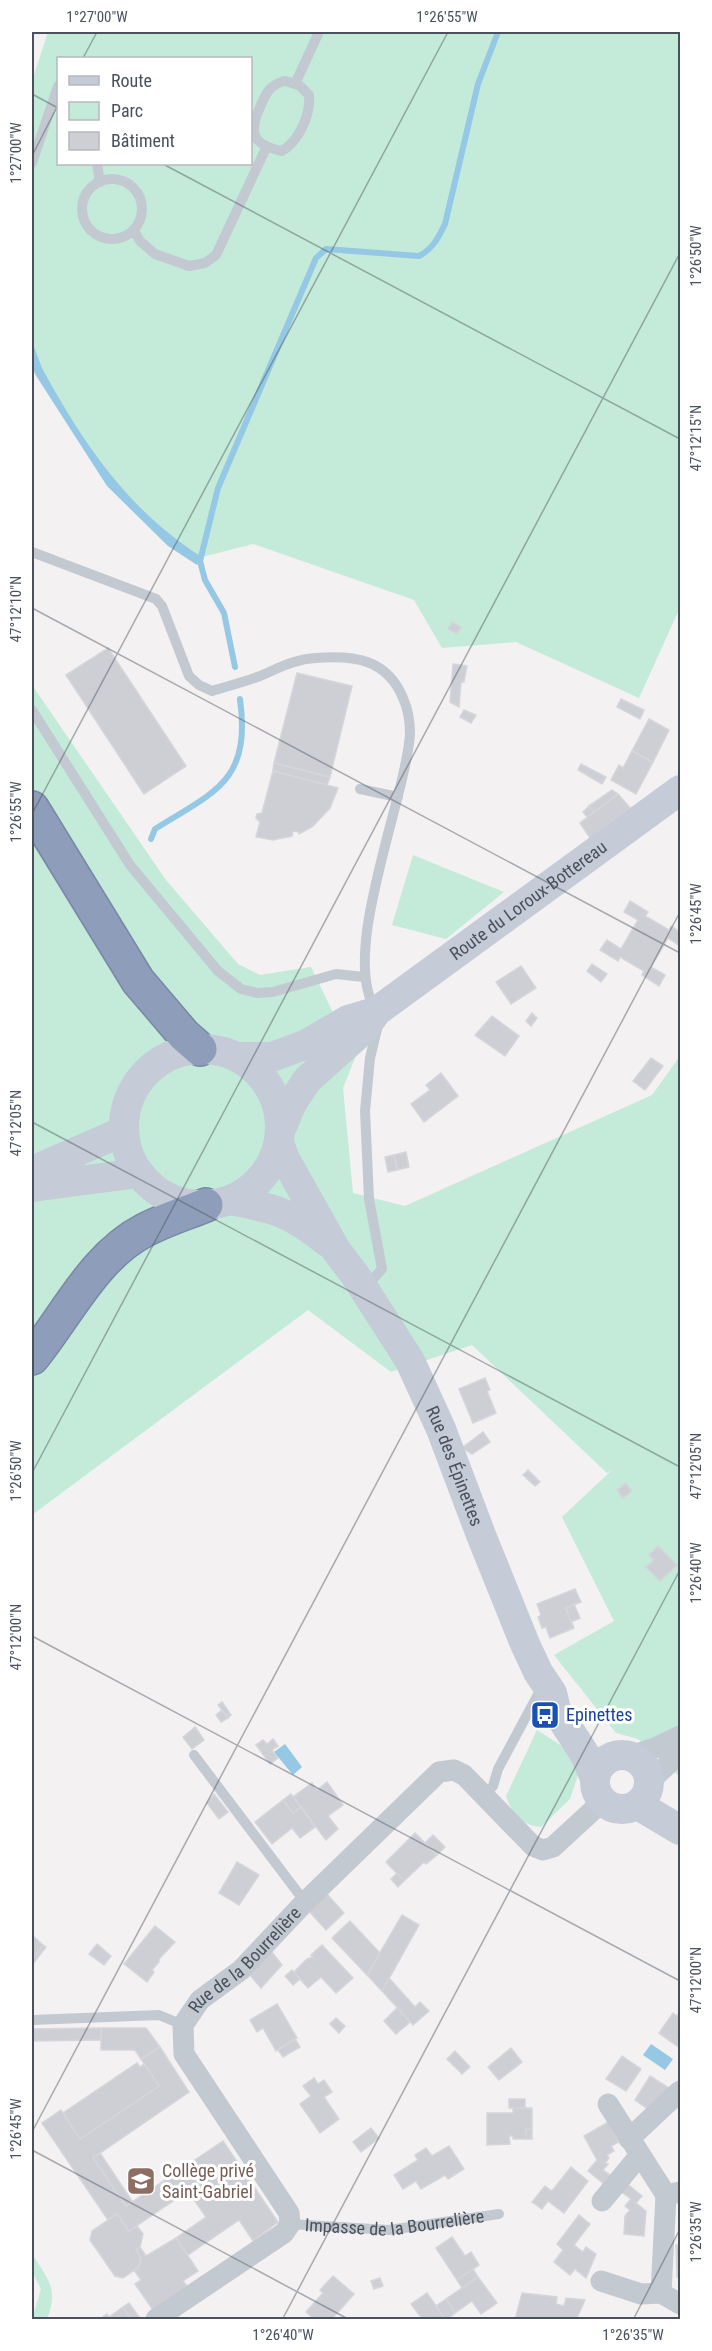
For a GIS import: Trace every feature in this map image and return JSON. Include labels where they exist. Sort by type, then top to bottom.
[{"type":"highway","points":[[32,808],[138,981],[184,1035],[200,1049]]},
{"type":"highway","points":[[32,1358],[96,1271],[119,1247],[145,1230],[218,1202]]},
{"type":"main road","name":"Route du Loroux-Bottereau","points":[[279,1137],[292,1103],[306,1080],[363,1030],[377,1011],[681,790]]},
{"type":"main road","name":"Route du Loroux-Bottereau","points":[[237,1057],[272,1057],[307,1044],[348,1020],[377,1011]]},
{"type":"main road","points":[[200,1049],[237,1057],[260,1075],[268,1086],[278,1109],[279,1137],[276,1153],[265,1173],[251,1188],[218,1202],[187,1203],[166,1196],[155,1189],[139,1173],[128,1150],[124,1131],[129,1100],[147,1072],[164,1059],[178,1053],[200,1049]]},
{"type":"main road","points":[[32,1170],[124,1131]]},
{"type":"main road","name":"Rue des Épinettes","points":[[279,1137],[285,1159],[336,1250],[362,1285],[410,1361],[441,1429],[512,1612],[556,1710],[584,1753],[599,1790]]},
{"type":"main road","points":[[32,1187],[139,1173]]},
{"type":"main road","name":"Rue des Épinettes","points":[[218,1202],[286,1213],[306,1225],[336,1250]]},
{"type":"main road","name":"Rue des Épinettes","points":[[548,1688],[567,1704],[590,1730],[626,1755]]},
{"type":"main road","points":[[646,1790],[623,1809],[616,1809],[599,1790],[604,1761],[626,1755],[644,1765],[646,1790],[681,1830]]},
{"type":"main road","points":[[646,1790],[681,1809]]},
{"type":"street","points":[[626,1755],[656,1748],[681,1736]]},
{"type":"street","points":[[646,1790],[681,1753]]},
{"type":"street","name":"Rue de la Bourrelière","points":[[290,2224],[289,2213],[184,2054],[183,2025],[200,2000],[241,1970],[305,1902],[439,1772],[454,1770],[464,1775],[532,1846],[543,1850],[553,1847],[599,1790]]},
{"type":"street","points":[[602,2201],[635,2147],[681,2091]]},
{"type":"street","points":[[608,2103],[635,2147],[673,2194],[661,2293]]},
{"type":"street","points":[[156,2319],[284,2233],[290,2224]]},
{"type":"street","points":[[601,2281],[641,2294],[661,2293],[681,2304]]},
{"type":"lane","points":[[295,84],[319,32]]},
{"type":"lane","points":[[285,81],[295,84],[309,95],[310,107],[292,145],[282,151],[266,148],[255,137],[252,127],[267,92],[274,84],[285,81]]},
{"type":"lane","points":[[32,163],[55,112],[57,95]]},
{"type":"lane","points":[[134,231],[140,241],[155,254],[189,266],[205,263],[216,255],[266,148]]},
{"type":"lane","points":[[97,165],[100,182]]},
{"type":"lane","points":[[110,179],[121,180],[137,192],[142,202],[143,212],[134,231],[117,239],[98,236],[90,230],[85,222],[82,203],[92,187],[110,179]]},
{"type":"lane","points":[[32,552],[156,599],[162,606],[189,676],[199,685],[212,691],[259,676],[288,663],[315,658],[348,657],[371,662],[387,673],[398,687],[407,709],[410,733],[398,797],[366,926],[364,977],[369,1000],[377,1011],[378,1029],[370,1058],[364,1111],[369,1199],[382,1269],[374,1278],[362,1285]]},
{"type":"lane","points":[[32,710],[130,865],[218,971],[241,988],[256,993],[273,992],[336,974],[364,977]]},
{"type":"lane","points":[[360,789],[398,797]]},
{"type":"lane","points":[[484,1796],[493,1786],[498,1769],[548,1688]]},
{"type":"lane","points":[[194,1755],[305,1902]]},
{"type":"lane","points":[[32,2020],[159,2015],[183,2025]]},
{"type":"lane","name":"Impasse de la Bourrelière","points":[[290,2224],[389,2230],[499,2214]]},
{"type":"green space","points":[[48,32],[680,32],[680,612],[678,612],[639,698],[516,642],[442,648],[414,600],[253,544],[202,557],[153,520],[112,476],[61,402],[44,371],[32,342],[32,81]]},
{"type":"green space","points":[[32,685],[166,880],[238,964],[260,975],[311,967],[355,1058],[343,1088],[353,1193],[405,1206],[652,1095],[680,1056],[680,1777],[638,1739],[616,1733],[554,1655],[614,1621],[562,1517],[612,1470],[607,1473],[472,1345],[391,1372],[308,1310],[32,1515]]},
{"type":"green space","points":[[413,855],[504,892],[446,939],[392,925]]},
{"type":"green space","points":[[537,1730],[565,1748],[578,1775],[570,1799],[541,1827],[519,1818],[511,1808],[506,1796]]},
{"type":"green space","points":[[32,2254],[47,2278],[52,2292],[47,2319],[32,2319],[41,2289],[32,2271]]},
{"type":"water","points":[[32,342],[42,367],[61,402],[94,453],[132,499],[153,520],[202,557],[197,565],[168,546],[107,486],[35,374],[32,365]]},
{"type":"water","points":[[285,1744],[302,1767],[293,1775],[274,1752]]},
{"type":"water","points":[[651,2044],[673,2059],[665,2070],[643,2055]]},
{"type":"building","points":[[452,622],[461,627],[457,634],[448,629]]},
{"type":"building","points":[[108,648],[186,766],[144,794],[66,675]]},
{"type":"building","points":[[453,664],[467,666],[464,682],[461,682],[459,707],[450,702]]},
{"type":"building","points":[[297,673],[352,686],[330,777],[274,763]]},
{"type":"building","points":[[621,699],[644,710],[640,719],[617,707]]},
{"type":"building","points":[[464,710],[476,715],[471,723],[460,717]]},
{"type":"building","points":[[649,719],[669,730],[653,762],[632,751]]},
{"type":"building","points":[[632,751],[653,762],[636,794],[611,780],[619,765],[623,768]]},
{"type":"building","points":[[274,763],[330,777],[327,785],[273,771]]},
{"type":"building","points":[[581,764],[606,777],[602,784],[578,770]]},
{"type":"building","points":[[273,771],[338,788],[330,808],[312,827],[299,834],[293,831],[292,836],[273,840],[256,837],[260,822],[256,818],[257,814],[262,813]]},
{"type":"building","points":[[612,790],[618,794],[594,812],[589,806]]},
{"type":"building","points":[[618,794],[630,808],[590,838],[580,823]]},
{"type":"building","points":[[589,806],[594,812],[587,817],[583,812]]},
{"type":"building","points":[[630,901],[648,912],[645,916],[669,930],[671,926],[680,932],[680,946],[668,938],[651,967],[665,975],[659,986],[642,975],[644,971],[620,957],[618,961],[600,950],[607,940],[621,949],[638,920],[624,912]]},
{"type":"building","points":[[592,964],[607,974],[601,982],[587,971]]},
{"type":"building","points":[[521,966],[536,988],[511,1004],[496,982]]},
{"type":"building","points":[[532,1013],[537,1018],[531,1026],[526,1021]]},
{"type":"building","points":[[492,1016],[519,1036],[505,1056],[475,1035]]},
{"type":"building","points":[[651,1058],[663,1066],[645,1090],[633,1081]]},
{"type":"building","points":[[441,1073],[458,1096],[424,1122],[411,1104],[430,1090],[426,1085]]},
{"type":"building","points":[[406,1152],[409,1167],[397,1170],[394,1155]]},
{"type":"building","points":[[394,1155],[397,1170],[388,1172],[385,1157]]},
{"type":"building","points":[[485,1378],[490,1390],[487,1391],[496,1413],[473,1423],[459,1389]]},
{"type":"building","points":[[483,1432],[490,1442],[472,1454],[464,1449],[463,1447]]},
{"type":"building","points":[[528,1470],[540,1482],[535,1486],[523,1475]]},
{"type":"building","points":[[626,1483],[632,1491],[623,1498],[617,1490]]},
{"type":"building","points":[[658,1546],[677,1565],[660,1581],[646,1567],[654,1560],[649,1555]]},
{"type":"building","points":[[575,1589],[581,1602],[566,1608],[574,1628],[550,1638],[546,1627],[542,1628],[537,1604]]},
{"type":"building","points":[[574,1604],[580,1618],[571,1622],[566,1608]]},
{"type":"building","points":[[222,1702],[231,1715],[228,1718],[218,1705]]},
{"type":"building","points":[[222,1710],[228,1718],[221,1722],[216,1715]]},
{"type":"building","points":[[195,1727],[204,1740],[192,1749],[183,1737]]},
{"type":"building","points":[[273,1739],[278,1746],[272,1750],[278,1758],[270,1764],[256,1745],[263,1740],[267,1744]]},
{"type":"building","points":[[327,1782],[343,1805],[328,1816],[338,1829],[326,1840],[293,1797],[312,1783],[317,1790]]},
{"type":"building","points":[[214,1794],[228,1812],[219,1819],[207,1803]]},
{"type":"building","points":[[291,1794],[301,1807],[293,1813],[283,1800]]},
{"type":"building","points":[[283,1800],[293,1813],[301,1807],[315,1827],[300,1838],[292,1828],[272,1844],[255,1822]]},
{"type":"building","points":[[415,1833],[437,1855],[426,1864],[424,1862],[404,1881],[386,1862]]},
{"type":"building","points":[[433,1835],[445,1847],[437,1855],[425,1843]]},
{"type":"building","points":[[237,1862],[259,1875],[239,1905],[219,1893]]},
{"type":"building","points":[[397,1873],[404,1881],[398,1887],[391,1879]]},
{"type":"building","points":[[326,1893],[344,1913],[326,1930],[308,1910]]},
{"type":"building","points":[[402,1915],[419,1925],[382,1991],[367,1975]]},
{"type":"building","points":[[350,1921],[380,1953],[367,1975],[332,1938]]},
{"type":"building","points":[[155,1926],[175,1942],[159,1959],[147,1982],[124,1964]]},
{"type":"building","points":[[32,1935],[43,1945],[32,1960]]},
{"type":"building","points":[[97,1944],[111,1956],[104,1965],[89,1954]]},
{"type":"building","points":[[43,1945],[46,1947],[32,1965],[32,1960]]},
{"type":"building","points":[[322,1945],[353,1978],[336,1993],[321,1977],[308,1988],[294,1972],[307,1959],[313,1957],[311,1955]]},
{"type":"building","points":[[271,1951],[282,1965],[261,1988],[250,1975]]},
{"type":"building","points":[[292,1970],[300,1979],[293,1985],[285,1976]]},
{"type":"building","points":[[389,1978],[415,2007],[420,2002],[429,2011],[413,2025],[382,1991]]},
{"type":"building","points":[[277,2004],[297,2038],[276,2051],[263,2028],[257,2032],[250,2020]]},
{"type":"building","points":[[397,2008],[410,2022],[396,2034],[384,2021]]},
{"type":"building","points":[[680,2011],[680,2048],[659,2033],[673,2013],[677,2016]]},
{"type":"building","points":[[336,2018],[345,2026],[339,2033],[330,2024]]},
{"type":"building","points":[[101,2028],[146,2028],[160,2047],[141,2059],[135,2050],[101,2050]]},
{"type":"building","points":[[101,2028],[101,2040],[32,2041],[32,2029]]},
{"type":"building","points":[[295,2039],[300,2047],[283,2057],[278,2050]]},
{"type":"building","points":[[160,2047],[189,2092],[93,2158],[126,2206],[223,2141],[278,2222],[253,2241],[239,2220],[188,2255],[176,2238],[206,2217],[188,2191],[129,2231],[117,2214],[108,2220],[42,2123],[61,2110],[80,2139],[159,2086],[141,2059]]},
{"type":"building","points":[[511,2048],[522,2062],[499,2080],[488,2067]]},
{"type":"building","points":[[455,2051],[470,2067],[462,2074],[447,2059]]},
{"type":"building","points":[[622,2056],[641,2069],[626,2091],[606,2079]]},
{"type":"building","points":[[137,2063],[140,2067],[144,2064],[159,2086],[80,2139],[63,2113]]},
{"type":"building","points":[[650,2076],[672,2090],[651,2111],[635,2100]]},
{"type":"building","points":[[314,2078],[318,2084],[324,2080],[332,2092],[324,2097],[339,2119],[320,2133],[300,2104],[311,2096],[303,2086]]},
{"type":"building","points":[[509,2099],[525,2099],[525,2108],[509,2108]]},
{"type":"building","points":[[513,2108],[532,2108],[532,2129],[526,2129],[526,2139],[513,2139],[513,2136],[509,2136],[510,2144],[487,2145],[487,2113],[513,2113]]},
{"type":"building","points":[[608,2122],[619,2142],[611,2146],[614,2151],[607,2155],[609,2158],[605,2163],[608,2164],[603,2170],[610,2175],[604,2184],[588,2171],[597,2160],[584,2136]]},
{"type":"building","points":[[371,2128],[379,2138],[361,2152],[353,2142]]},
{"type":"building","points":[[526,2129],[532,2129],[532,2139],[526,2139]]},
{"type":"building","points":[[449,2146],[464,2169],[448,2179],[445,2175],[421,2189],[416,2181],[403,2189],[394,2175],[418,2160],[415,2155],[426,2148],[432,2156]]},
{"type":"building","points":[[100,2153],[132,2201],[126,2206],[93,2158]]},
{"type":"building","points":[[571,2167],[588,2181],[564,2213],[548,2201],[542,2209],[532,2202],[545,2186],[552,2191]]},
{"type":"building","points":[[625,2182],[642,2196],[636,2203],[646,2211],[644,2236],[624,2234],[625,2216],[630,2210],[625,2206],[631,2199],[619,2190]]},
{"type":"building","points":[[117,2214],[129,2231],[137,2226],[143,2234],[140,2247],[136,2250],[141,2258],[139,2267],[123,2278],[115,2276],[90,2240],[92,2231]]},
{"type":"building","points":[[579,2215],[590,2224],[574,2245],[583,2252],[586,2247],[596,2254],[586,2278],[575,2269],[570,2275],[554,2262],[563,2250],[557,2244]]},
{"type":"building","points":[[452,2237],[465,2256],[471,2252],[479,2265],[457,2280],[436,2248]]},
{"type":"building","points":[[176,2238],[198,2271],[183,2281],[187,2286],[153,2310],[135,2284],[141,2280],[134,2270],[139,2267],[141,2258],[136,2250],[140,2247],[146,2256]]},
{"type":"building","points":[[676,2245],[680,2245],[680,2277],[677,2277]]},
{"type":"building","points":[[473,2269],[478,2277],[462,2288],[457,2280]]},
{"type":"building","points":[[333,2276],[354,2294],[331,2320],[315,2320],[306,2312],[323,2293],[320,2290]]},
{"type":"building","points":[[478,2277],[497,2303],[481,2314],[472,2301],[455,2313],[446,2299]]},
{"type":"building","points":[[380,2278],[383,2286],[374,2289],[371,2281]]},
{"type":"building","points":[[427,2293],[446,2320],[423,2320],[411,2304]]},
{"type":"building","points":[[522,2293],[557,2297],[556,2304],[564,2306],[566,2298],[585,2300],[576,2320],[515,2320]]},
{"type":"building","points":[[446,2299],[455,2313],[446,2320],[436,2306]]},
{"type":"building","points":[[129,2303],[140,2318],[139,2320],[131,2320],[123,2307]]},
{"type":"building","points":[[123,2307],[131,2320],[98,2320],[107,2314],[109,2317]]},
{"type":"waterway","points":[[235,667],[224,613],[205,580],[200,561],[218,488],[316,258],[326,249],[419,256],[428,250],[437,238],[445,224],[478,84],[498,32]]},
{"type":"waterway","points":[[151,839],[155,829],[212,793],[225,780],[234,766],[240,749],[242,727],[240,699]]},
{"type":"place","name":"Epinettes","points":[[545,1715]]},
{"type":"place","name":"Collège privé Saint-Gabriel","points":[[141,2181]]}]
